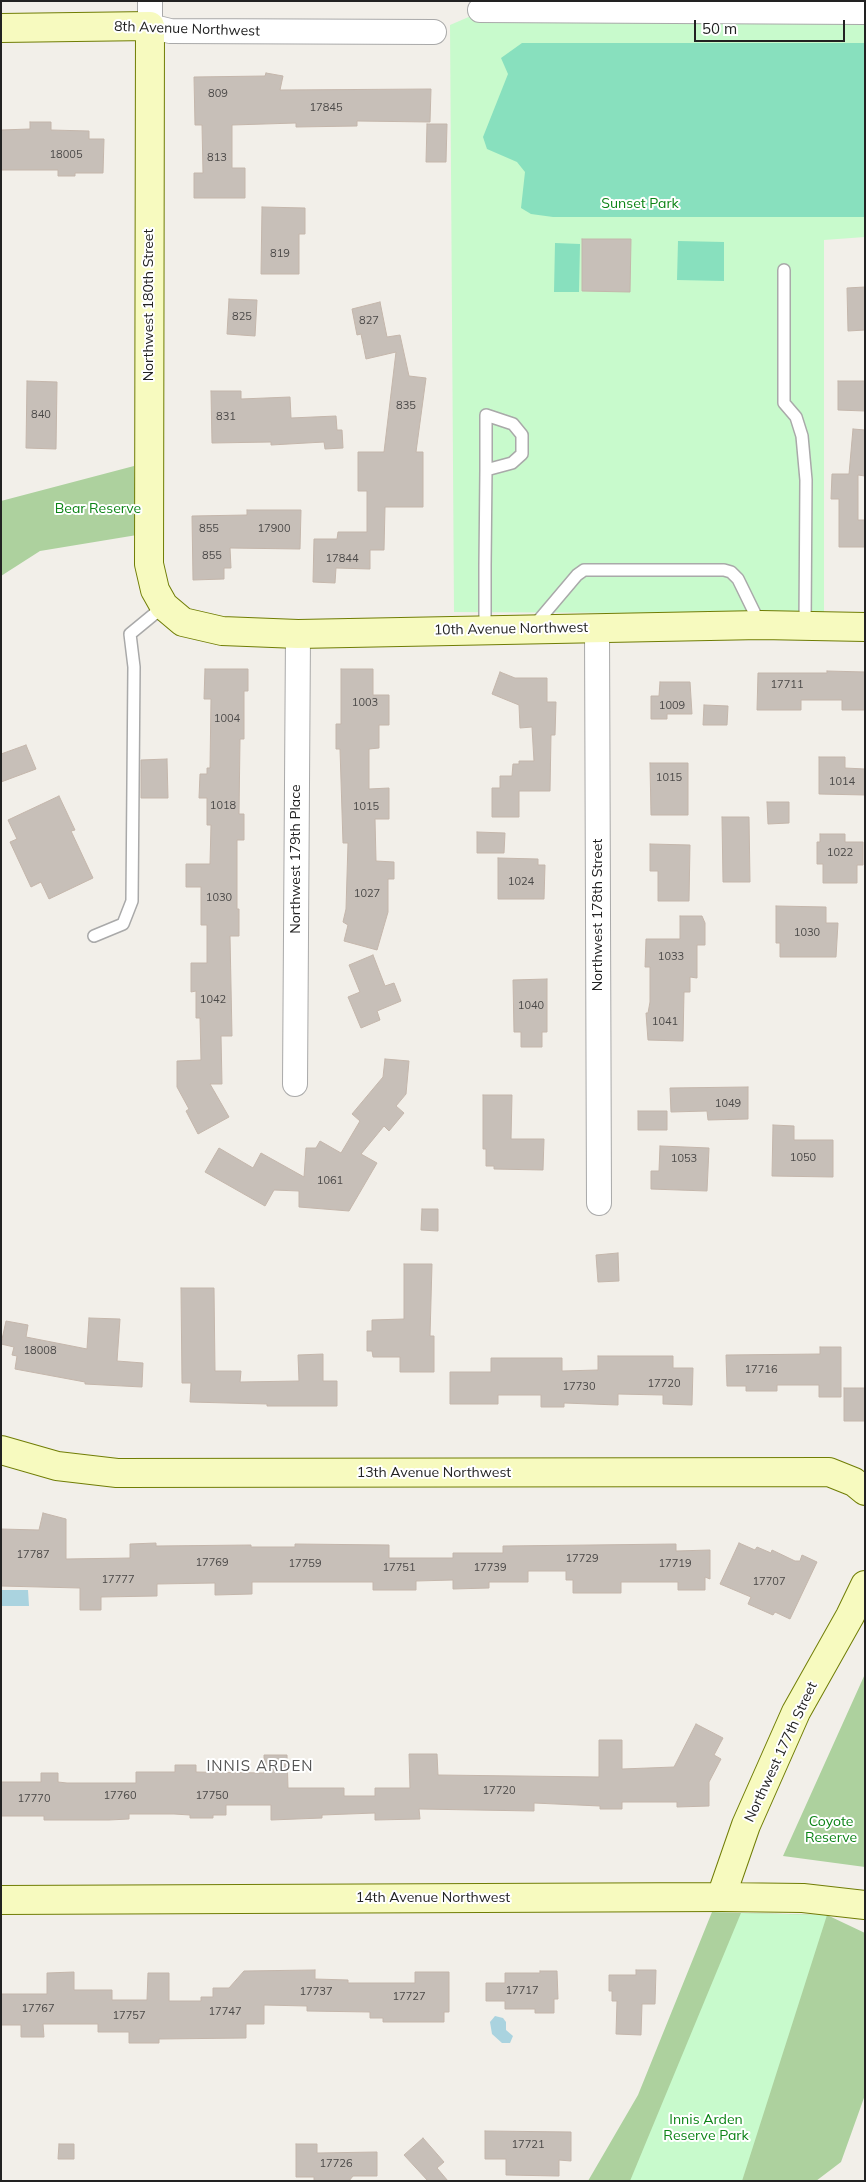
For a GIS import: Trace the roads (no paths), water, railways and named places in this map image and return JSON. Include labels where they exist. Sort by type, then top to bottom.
[{"type":"street","points":[[480,10],[751,6],[865,12]]},
{"type":"street","name":"8th Avenue Northwest","points":[[1,28],[150,14],[170,31],[434,32]]},
{"type":"street","name":"Northwest 180th Street","points":[[150,14],[149,564],[155,590],[164,606]]},
{"type":"street","name":"10th Avenue Northwest","points":[[164,606],[182,622],[222,631],[298,634],[761,625],[865,627]]},
{"type":"street","name":"Northwest 178th Street","points":[[598,628],[599,1203]]},
{"type":"street","name":"Northwest 179th Place","points":[[295,1084],[298,634]]},
{"type":"street","name":"13th Avenue Northwest","points":[[1,1450],[57,1466],[117,1473],[829,1472],[854,1482],[865,1491]]},
{"type":"street","name":"Northwest 177th Street","points":[[721,1898],[746,1825],[796,1712],[850,1616],[865,1585]]},
{"type":"street","name":"14th Avenue Northwest","points":[[1,1900],[803,1898],[865,1905]]},
{"type":"lane","points":[[784,270],[784,403],[796,417],[802,436],[806,480],[805,625]]},
{"type":"lane","points":[[485,630],[486,415],[513,424],[522,435],[522,454],[512,463],[486,470]]},
{"type":"lane","points":[[531,629],[576,575],[584,570],[724,570],[731,572],[738,579],[761,625]]},
{"type":"lane","points":[[94,936],[123,924],[132,901],[134,667],[130,634],[164,606]]},
{"type":"water","points":[[1,1590],[28,1590],[29,1606],[1,1606]]},
{"type":"water","points":[[495,2016],[503,2018],[506,2022],[506,2030],[513,2036],[510,2043],[502,2043],[492,2034],[490,2022]]},
{"type":"district","name":"INNIS ARDEN","points":[[260,1766]]},
{"type":"park label","name":"Sunset Park","points":[[640,204]]},
{"type":"park label","name":"Bear Reserve","points":[[98,509]]},
{"type":"park label","name":"Coyote Reserve","points":[[831,1830]]},
{"type":"park label","name":"Innis Arden Reserve Park","points":[[706,2128]]}]
